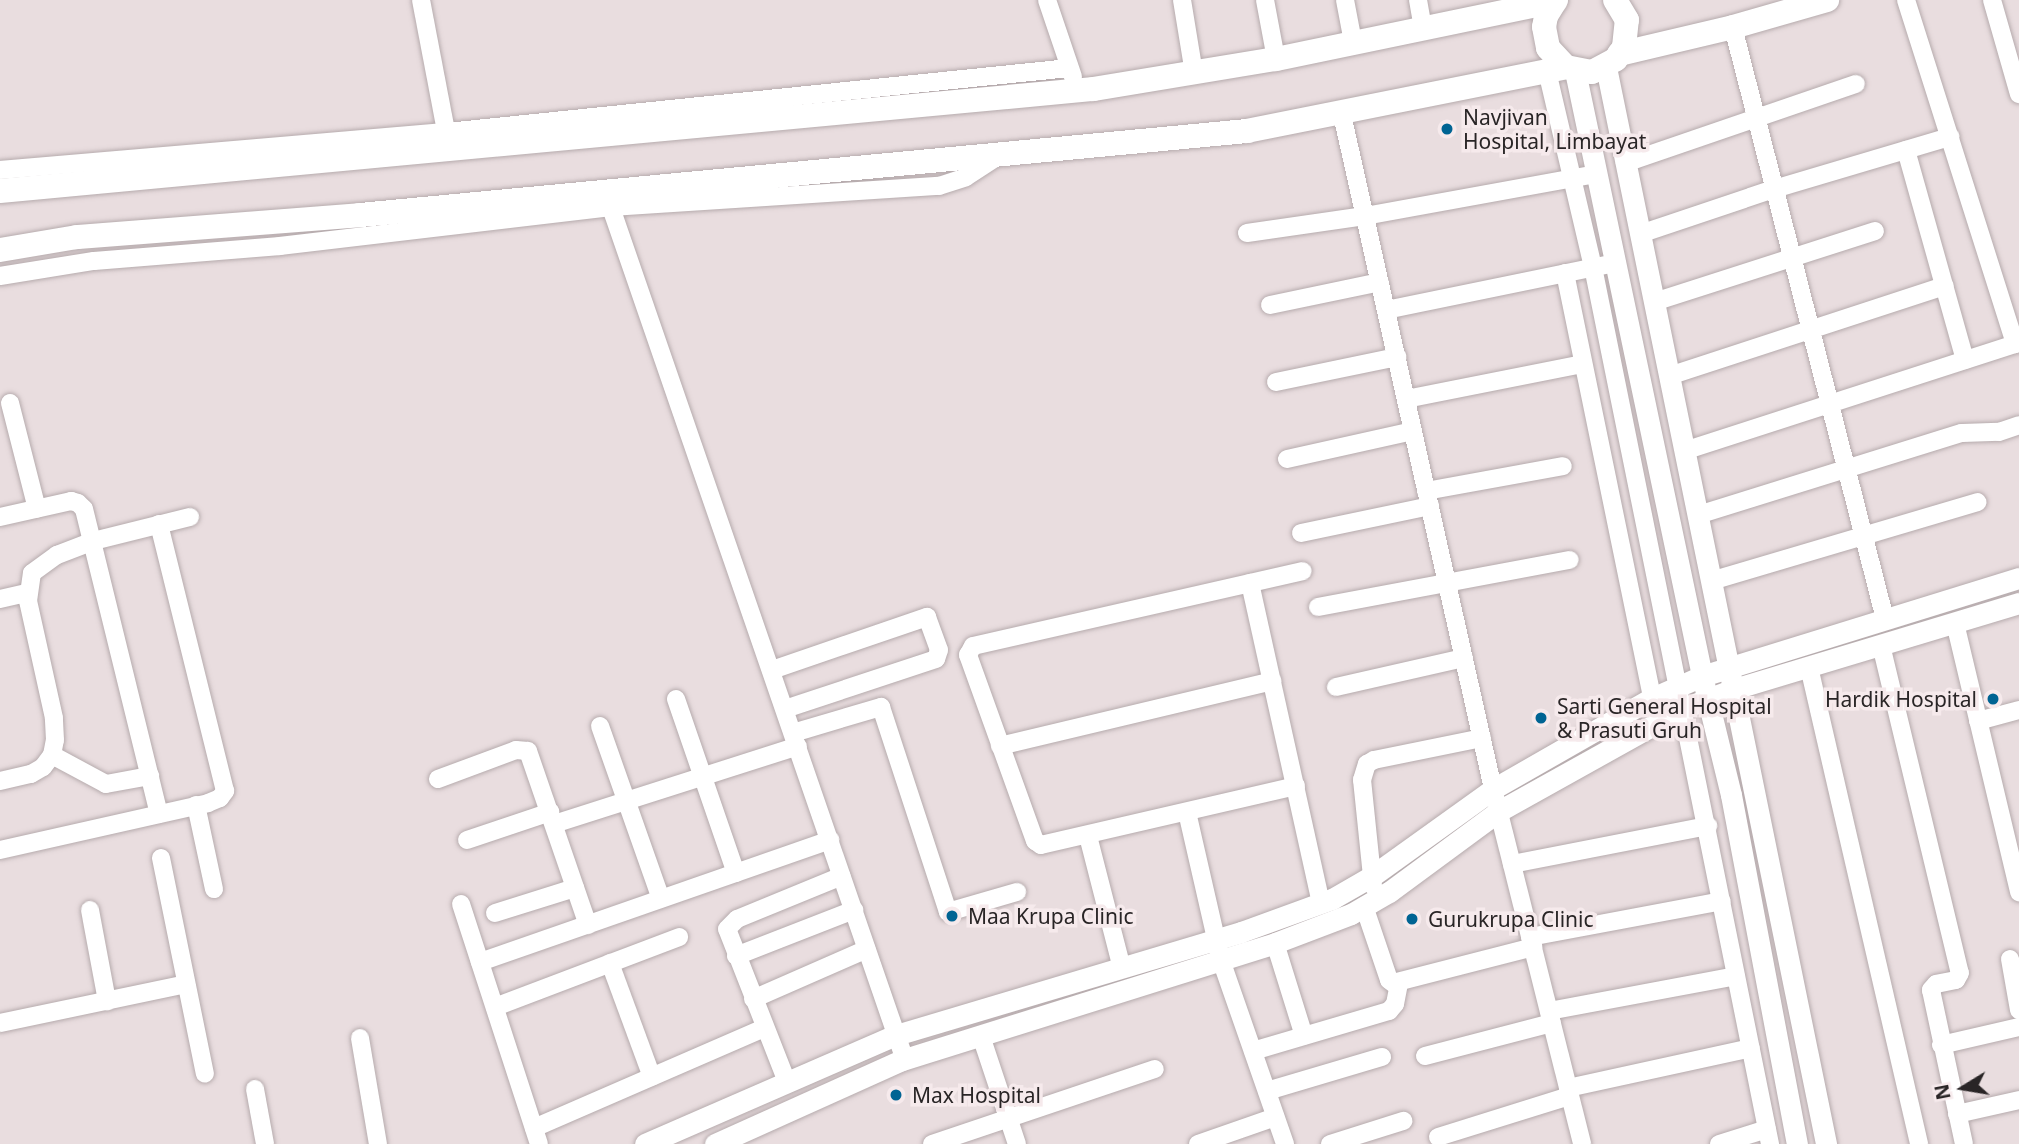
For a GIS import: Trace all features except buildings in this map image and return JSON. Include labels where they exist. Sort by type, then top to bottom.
[{"type":"main road","points":[[0,191],[448,141],[1074,79],[1194,73],[1276,59],[1423,27],[1487,7],[1556,0]]},
{"type":"main road","points":[[1556,0],[1546,16],[1544,38],[1563,70]]},
{"type":"main road","points":[[1612,61],[1628,34],[1627,23],[1615,0]]},
{"type":"main road","points":[[0,250],[77,237],[608,200],[1247,131],[1341,110],[1563,70],[1592,72],[1612,61],[1827,0]]},
{"type":"street","points":[[0,170],[448,141],[421,0]]},
{"type":"street","points":[[1047,0],[1074,79]]},
{"type":"street","points":[[1182,0],[1194,73]]},
{"type":"street","points":[[1265,0],[1276,59]]},
{"type":"street","points":[[1345,0],[1353,42]]},
{"type":"street","points":[[1418,0],[1423,27]]},
{"type":"street","points":[[1684,450],[2017,344],[1906,0]]},
{"type":"street","points":[[1992,0],[2019,94]]},
{"type":"street","points":[[1733,27],[1885,620]]},
{"type":"street","points":[[1612,61],[1625,163],[1826,1144]]},
{"type":"street","points":[[1563,70],[1596,174],[1702,676],[1731,795],[1797,1144]]},
{"type":"street","points":[[1563,70],[1572,179],[1594,267],[1769,1136],[1719,1144]]},
{"type":"street","points":[[1625,163],[1856,84]]},
{"type":"street","points":[[1341,110],[1493,789],[1582,1144]]},
{"type":"street","points":[[1640,234],[1774,189],[1950,136]]},
{"type":"street","points":[[1906,150],[1965,360]]},
{"type":"street","points":[[1247,233],[1365,216],[1596,174]]},
{"type":"street","points":[[0,275],[94,261],[280,246],[608,200],[905,1060]]},
{"type":"street","points":[[1654,302],[1875,231]]},
{"type":"street","points":[[1386,310],[1615,263]]},
{"type":"street","points":[[1565,273],[1652,698]]},
{"type":"street","points":[[1270,305],[1380,282]]},
{"type":"street","points":[[1669,376],[1945,286]]},
{"type":"street","points":[[1276,382],[1396,357]]},
{"type":"street","points":[[1406,399],[1583,364]]},
{"type":"street","points":[[10,403],[37,509]]},
{"type":"street","points":[[1698,515],[1962,433],[1999,432],[2019,425]]},
{"type":"street","points":[[1287,459],[1413,431]]},
{"type":"street","points":[[1301,533],[1563,466]]},
{"type":"street","points":[[0,517],[71,501],[84,509],[159,814]]},
{"type":"street","points":[[1711,581],[1978,502]]},
{"type":"street","points":[[0,780],[31,774],[43,767],[52,755],[55,740],[54,718],[27,593],[32,573],[43,563],[93,541],[190,517]]},
{"type":"street","points":[[0,850],[196,806],[220,798],[225,791],[225,782],[159,524]]},
{"type":"street","points":[[1318,607],[1570,560]]},
{"type":"street","points":[[1296,786],[1046,845],[1035,841],[968,655],[973,646],[1303,571]]},
{"type":"street","points":[[715,1144],[905,1060],[981,1036],[1219,950],[1321,904],[1372,876],[1493,789],[1679,685],[2019,578]]},
{"type":"street","points":[[1250,583],[1321,904]]},
{"type":"street","points":[[0,599],[27,593]]},
{"type":"street","points":[[645,1144],[681,1137],[788,1082],[896,1035],[1122,968],[1219,950],[1275,943],[1317,929],[1369,903],[1499,811],[1684,708],[1734,689],[2019,603]]},
{"type":"street","points":[[772,670],[927,617],[939,650],[936,659],[785,709]]},
{"type":"street","points":[[1955,623],[1978,721],[2012,828],[2019,892]]},
{"type":"street","points":[[1881,645],[1960,973],[1956,979],[1937,984],[1931,990],[1964,1144]]},
{"type":"street","points":[[1336,687],[1464,658]]},
{"type":"street","points":[[1808,667],[1919,1144]]},
{"type":"street","points":[[1000,746],[1272,681]]},
{"type":"street","points":[[676,699],[736,873]]},
{"type":"street","points":[[467,840],[628,800],[703,776],[881,707],[948,912],[1017,892]]},
{"type":"street","points":[[1978,721],[2019,710]]},
{"type":"street","points":[[600,726],[661,899]]},
{"type":"street","points":[[1482,738],[1374,760],[1367,764],[1362,780],[1372,876],[1369,903],[1389,980],[1399,983],[1532,942],[1722,901]]},
{"type":"street","points":[[438,779],[524,749],[531,755],[587,925]]},
{"type":"street","points":[[52,755],[106,784],[150,776]]},
{"type":"street","points":[[196,806],[214,889]]},
{"type":"street","points":[[1187,812],[1219,950],[1285,1144]]},
{"type":"street","points":[[1512,864],[1708,826]]},
{"type":"street","points":[[1088,835],[1122,968]]},
{"type":"street","points":[[480,962],[830,840]]},
{"type":"street","points":[[161,858],[205,1074]]},
{"type":"street","points":[[788,1082],[736,956],[729,937],[729,923],[842,876]]},
{"type":"street","points":[[495,913],[575,888]]},
{"type":"street","points":[[461,904],[537,1136],[652,1077],[764,1028]]},
{"type":"street","points":[[90,910],[107,1001]]},
{"type":"street","points":[[736,956],[854,910]]},
{"type":"street","points":[[495,1007],[679,937]]},
{"type":"street","points":[[1275,943],[1304,1036]]},
{"type":"street","points":[[753,999],[867,948]]},
{"type":"street","points":[[2010,959],[2019,1010]]},
{"type":"street","points":[[610,963],[652,1077]]},
{"type":"street","points":[[1425,1056],[1550,1017],[1736,976]]},
{"type":"street","points":[[1253,1051],[1393,1009],[1399,983]]},
{"type":"street","points":[[0,1023],[186,984]]},
{"type":"street","points":[[1941,1045],[2019,1027]]},
{"type":"street","points":[[981,1036],[1017,1144]]},
{"type":"street","points":[[360,1038],[378,1144]]},
{"type":"street","points":[[1438,1137],[1569,1092],[1751,1048]]},
{"type":"street","points":[[1266,1091],[1382,1057]]},
{"type":"street","points":[[932,1144],[1155,1069]]},
{"type":"street","points":[[255,1089],[265,1144]]},
{"type":"street","points":[[1957,1114],[2019,1100]]},
{"type":"street","points":[[1198,1144],[1276,1117]]},
{"type":"street","points":[[1330,1144],[1403,1121]]},
{"type":"place","name":"Navjivan Hospital, Limbayat","points":[[1447,129]]},
{"type":"place","name":"Hardik Hospital","points":[[1993,699]]},
{"type":"place","name":"Sarti General Hospital & Prasuti Gruh","points":[[1541,718]]},
{"type":"place","name":"Maa Krupa Clinic","points":[[952,916]]},
{"type":"place","name":"Gurukrupa Clinic","points":[[1412,919]]},
{"type":"place","name":"Max Hospital","points":[[896,1095]]}]
